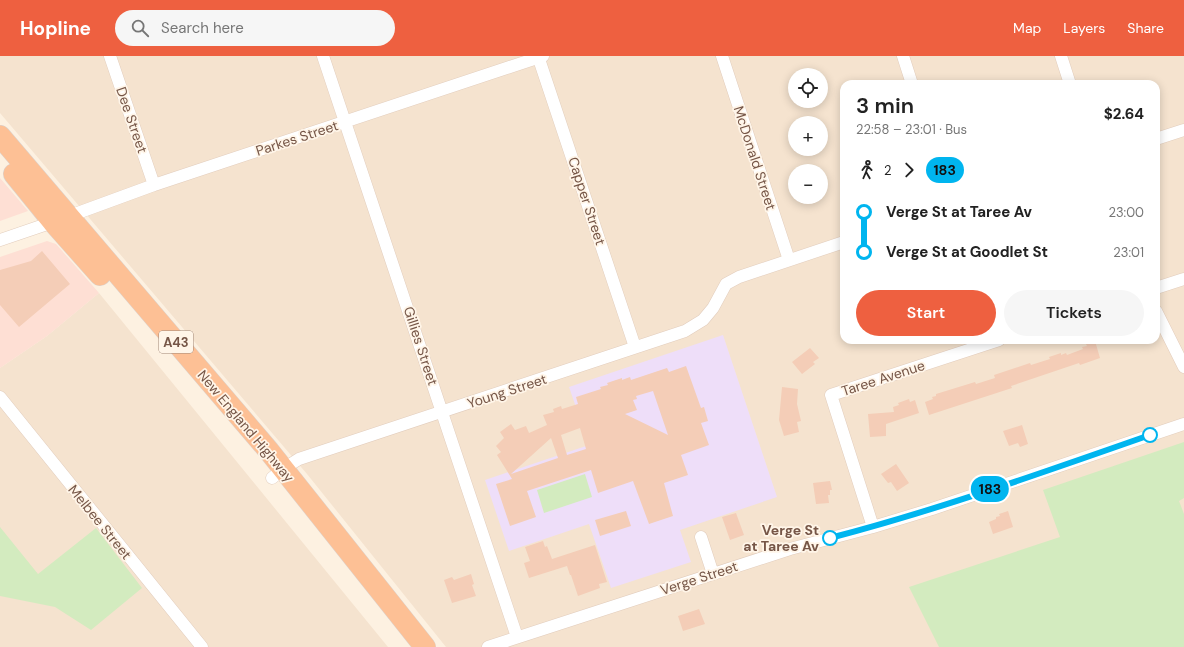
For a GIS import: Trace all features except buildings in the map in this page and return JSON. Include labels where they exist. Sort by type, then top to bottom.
[{"type":"highway","name":"New England Highway","points":[[0,136],[61,219],[425,647]]},
{"type":"highway","name":"New England Highway","points":[[0,158],[61,219]]},
{"type":"highway","name":"New England Highway","points":[[277,473],[408,647]]},
{"type":"street","name":"Dee Street","points":[[110,56],[154,185]]},
{"type":"street","name":"Gillies Street","points":[[323,56],[517,637]]},
{"type":"street","name":"Parkes Street","points":[[0,240],[154,185],[540,56]]},
{"type":"street","name":"Capper Street","points":[[540,56],[635,347]]},
{"type":"street","name":"McDonald Street","points":[[722,56],[789,260]]},
{"type":"street","points":[[903,56],[911,80]]},
{"type":"street","points":[[1061,56],[1069,80]]},
{"type":"street","points":[[1160,138],[1184,130]]},
{"type":"street","points":[[789,260],[840,243]]},
{"type":"street","name":"Young Street","points":[[277,473],[299,459],[684,331],[703,320],[713,308],[726,284],[739,277],[789,260]]},
{"type":"street","points":[[1160,287],[1184,279]]},
{"type":"street","points":[[1160,319],[1184,367]]},
{"type":"street","name":"Taree Avenue","points":[[873,527],[831,395],[987,344]]},
{"type":"street","name":"Melbee Street","points":[[0,397],[5,410],[202,647]]},
{"type":"street","name":"Verge Street","points":[[488,647],[790,549],[873,527],[932,509],[1184,424]]},
{"type":"street","points":[[701,537],[713,574]]},
{"type":"shaded area","points":[[0,56],[1184,56],[1184,647],[446,647],[307,474],[0,113]]},
{"type":"shaded area","points":[[0,178],[28,211],[0,221]]},
{"type":"shaded area","points":[[47,241],[56,244],[99,293],[47,336],[0,368],[0,257]]},
{"type":"shaded area","points":[[99,293],[388,647],[0,647],[0,368],[47,336]]},
{"type":"shaded area","points":[[723,335],[777,497],[680,530],[691,562],[611,588],[589,524],[509,551],[485,480],[589,445],[569,387]]},
{"type":"green space","points":[[1184,442],[1184,498],[1179,501],[1184,514],[1184,647],[939,647],[909,587],[1060,537],[1043,490]]},
{"type":"green space","points":[[585,474],[592,497],[544,513],[537,490]]},
{"type":"green space","points":[[0,527],[38,574],[96,528],[142,588],[91,630],[55,607],[0,596]]},
{"type":"bus line","name":"183","points":[[830,538],[932,509],[1150,435]]},
{"type":"place","name":"Verge St at Taree Av","points":[[830,538]]}]
